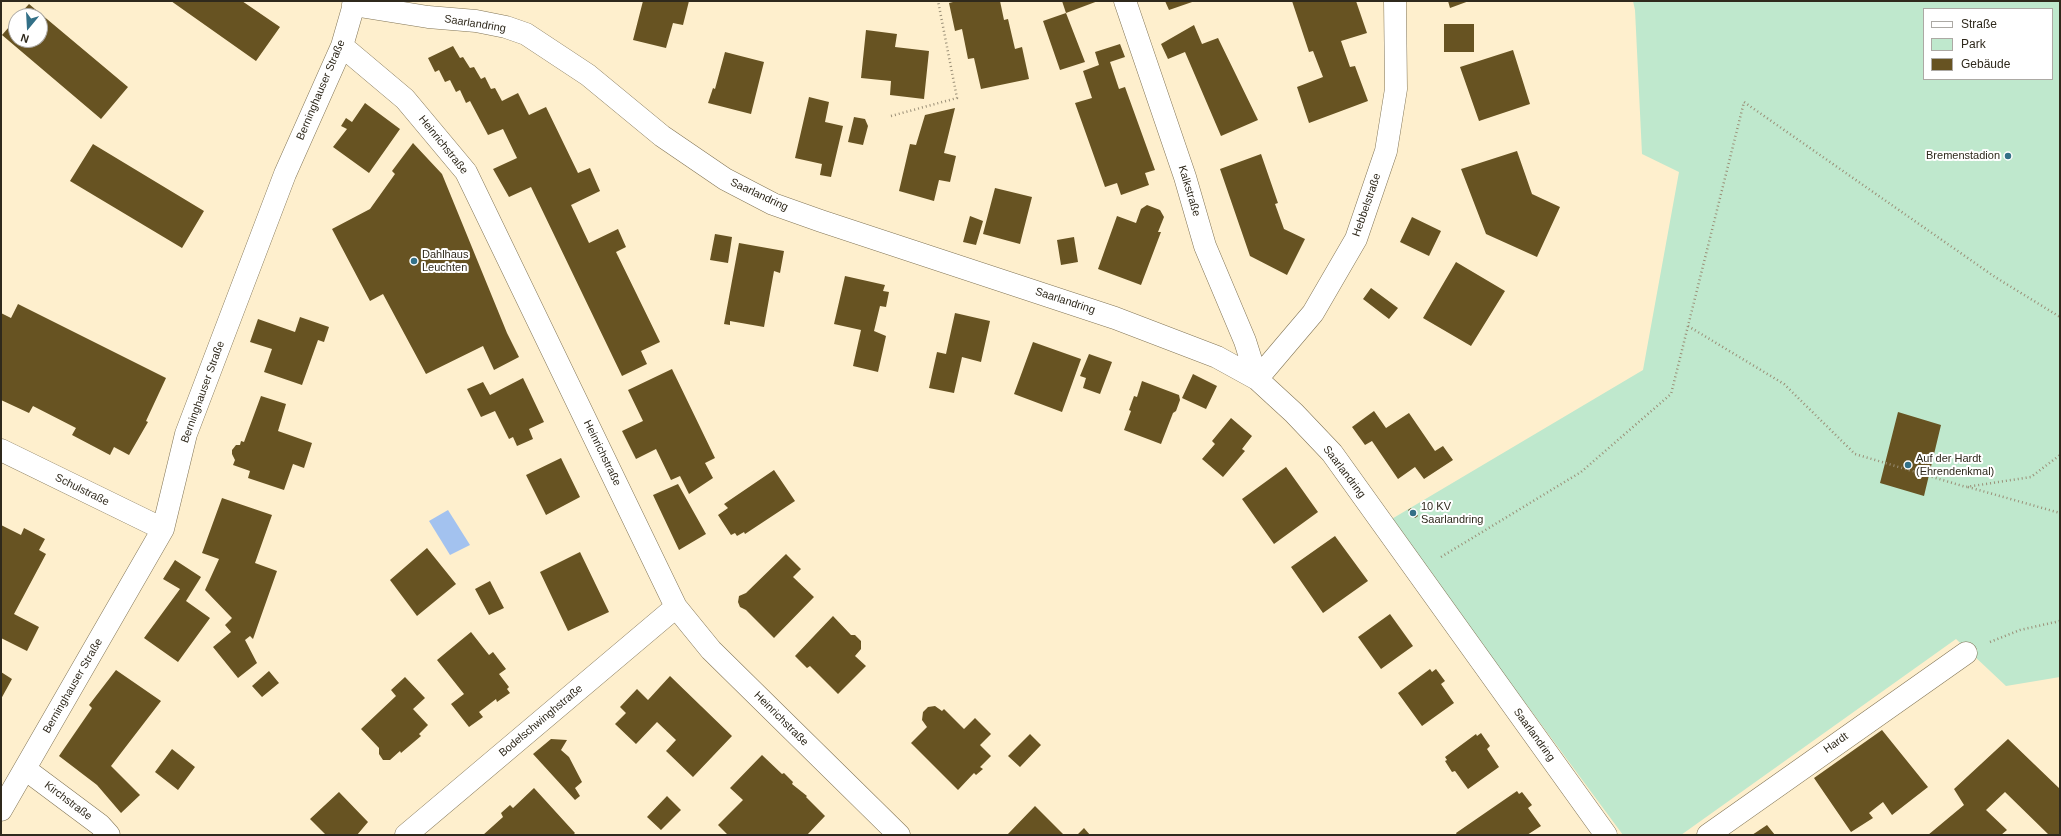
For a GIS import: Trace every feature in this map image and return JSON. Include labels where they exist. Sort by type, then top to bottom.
[{"type":"street","name":"Kalkstraße","points":[[1125,1],[1185,177],[1205,246],[1245,341],[1257,379]]},
{"type":"street","name":"Hebbelstraße","points":[[1257,379],[1313,313],[1356,239],[1386,151],[1396,89],[1395,1]]},
{"type":"street","name":"Saarlandring","points":[[354,3],[428,17],[476,21],[506,27],[526,34],[588,75],[662,136],[725,179],[773,204],[1115,318],[1217,357],[1257,379],[1294,413],[1332,453],[1606,835]]},
{"type":"street","name":"Berninghauser Straße","points":[[1,810],[163,529],[186,434],[284,174],[342,46],[354,3]]},
{"type":"street","name":"Heinrichstraße","points":[[342,46],[405,99],[466,172],[676,607],[711,650],[899,835]]},
{"type":"street","name":"Schulstraße","points":[[1,450],[163,529]]},
{"type":"street","name":"Bodelschwinghstraße","points":[[406,835],[676,607]]},
{"type":"street","name":"Hardt","points":[[1708,835],[1966,653]]},
{"type":"street","points":[[1,776],[25,769]]},
{"type":"street","name":"Kirchstraße","points":[[25,769],[100,825],[109,835]]},
{"type":"path","points":[[891,116],[957,98],[938,1]]},
{"type":"path","points":[[1417,572],[1581,472],[1671,394],[1744,102],[1989,272],[2060,317]]},
{"type":"path","points":[[1688,326],[1784,384],[1855,454],[2060,513]]},
{"type":"path","points":[[1966,487],[2031,477],[2060,455]]},
{"type":"path","points":[[1966,653],[2020,630],[2060,621]]},
{"type":"green space","points":[[1633,1],[2060,1],[2060,677],[2006,686],[1956,639],[1681,835],[1623,835],[1390,520],[1643,370],[1679,172],[1642,154],[1635,10]]},
{"type":"water","points":[[448,510],[470,545],[450,555],[429,521]]},
{"type":"building","points":[[171,1],[242,1],[280,27],[256,61]]},
{"type":"building","points":[[643,1],[689,1],[683,25],[673,23],[666,48],[633,40]]},
{"type":"building","points":[[957,1],[1000,1],[1004,20],[1008,19],[1015,49],[1022,47],[1029,79],[981,89],[974,58],[968,59],[962,29],[955,31],[949,3]]},
{"type":"building","points":[[1062,1],[1098,1],[1066,13]]},
{"type":"building","points":[[1165,1],[1195,1],[1169,10]]},
{"type":"building","points":[[1292,1],[1356,1],[1367,33],[1341,41],[1350,67],[1355,66],[1368,101],[1309,123],[1297,87],[1323,77],[1313,51],[1309,52]]},
{"type":"building","points":[[1448,1],[1469,1],[1450,8]]},
{"type":"building","points":[[29,4],[34,8],[25,8]]},
{"type":"building","points":[[1066,13],[1085,62],[1060,70],[1043,21]]},
{"type":"building","points":[[48,20],[128,87],[101,119],[17,48],[48,48]]},
{"type":"building","points":[[1444,24],[1474,24],[1474,52],[1444,52]]},
{"type":"building","points":[[1194,25],[1202,44],[1218,38],[1258,120],[1221,136],[1185,52],[1168,59],[1161,44]]},
{"type":"building","points":[[8,28],[8,40],[2,35]]},
{"type":"building","points":[[866,30],[897,34],[895,47],[929,51],[924,99],[890,95],[891,81],[861,78]]},
{"type":"building","points":[[1120,44],[1125,57],[1110,62],[1119,89],[1125,87],[1155,170],[1145,173],[1149,185],[1121,195],[1117,183],[1105,187],[1075,103],[1092,98],[1083,71],[1099,65],[1095,52]]},
{"type":"building","points":[[453,46],[460,58],[463,57],[470,68],[474,67],[481,79],[485,77],[491,89],[495,88],[502,101],[518,93],[529,115],[546,107],[578,173],[590,168],[600,191],[571,205],[589,243],[618,229],[626,247],[616,252],[660,342],[641,351],[647,364],[622,376],[531,187],[509,197],[493,169],[517,158],[503,129],[488,135],[470,101],[466,103],[460,90],[456,92],[450,80],[445,82],[439,70],[435,72],[428,58]]},
{"type":"building","points":[[1513,50],[1530,104],[1479,121],[1460,67]]},
{"type":"building","points":[[725,52],[764,62],[751,114],[708,103],[713,88],[715,89]]},
{"type":"building","points":[[809,97],[829,102],[825,122],[843,126],[831,177],[820,175],[822,164],[795,158]]},
{"type":"building","points":[[365,103],[400,129],[369,173],[333,147],[347,129],[341,126],[346,118],[352,122]]},
{"type":"building","points":[[955,108],[944,153],[956,156],[950,182],[939,180],[934,201],[899,191],[910,144],[916,145],[925,115]]},
{"type":"building","points":[[854,117],[865,119],[868,126],[863,145],[848,142]]},
{"type":"building","name":"Dahlhaus Leuchten","points":[[413,143],[442,174],[507,333],[519,357],[494,370],[483,346],[426,374],[383,294],[370,301],[332,229],[370,209],[395,174],[392,171]]},
{"type":"building","points":[[93,144],[204,211],[182,248],[70,181]]},
{"type":"building","points":[[1517,151],[1532,194],[1560,207],[1537,257],[1486,234],[1461,169]]},
{"type":"building","points":[[1261,154],[1278,203],[1275,204],[1284,229],[1305,239],[1287,275],[1250,256],[1220,169]]},
{"type":"building","points":[[995,188],[1032,197],[1020,244],[983,234]]},
{"type":"building","points":[[1147,205],[1160,210],[1164,217],[1158,232],[1161,232],[1141,285],[1098,269],[1117,216],[1136,223],[1141,209]]},
{"type":"building","points":[[970,216],[983,221],[976,245],[963,242]]},
{"type":"building","points":[[1412,217],[1441,231],[1429,256],[1400,242]]},
{"type":"building","points":[[715,234],[732,237],[728,263],[710,260]]},
{"type":"building","points":[[1074,237],[1078,262],[1061,265],[1057,240]]},
{"type":"building","points":[[739,243],[784,251],[780,273],[774,271],[764,327],[730,321],[730,325],[724,324]]},
{"type":"building","points":[[1456,262],[1505,291],[1471,346],[1423,318]]},
{"type":"building","points":[[845,276],[885,285],[883,291],[889,292],[886,307],[880,306],[874,331],[886,336],[878,372],[853,366],[861,330],[834,324]]},
{"type":"building","points":[[1371,288],[1398,308],[1389,319],[1363,299]]},
{"type":"building","points":[[18,304],[166,378],[146,421],[148,422],[129,455],[114,447],[110,455],[72,435],[76,428],[33,406],[29,413],[1,400],[1,313],[11,318]]},
{"type":"building","points":[[955,313],[990,321],[981,362],[962,357],[954,393],[929,388],[937,352],[946,354]]},
{"type":"building","points":[[300,317],[329,327],[324,342],[318,340],[302,385],[264,372],[272,349],[250,342],[258,319],[295,332]]},
{"type":"building","points":[[1033,342],[1081,359],[1062,412],[1014,394]]},
{"type":"building","points":[[1089,354],[1112,362],[1100,394],[1083,388],[1086,378],[1080,376]]},
{"type":"building","points":[[672,369],[715,458],[705,463],[713,478],[689,494],[680,476],[671,480],[656,449],[636,459],[622,431],[643,421],[628,390]]},
{"type":"building","points":[[1193,374],[1217,386],[1206,409],[1182,398]]},
{"type":"building","points":[[523,378],[544,422],[529,429],[533,439],[517,446],[513,437],[509,439],[495,411],[481,417],[467,389],[483,382],[490,395]]},
{"type":"building","points":[[1142,381],[1179,395],[1180,400],[1176,411],[1173,413],[1161,444],[1124,430],[1131,411],[1129,410],[1134,396],[1137,397]]},
{"type":"building","points":[[261,396],[286,404],[278,431],[312,443],[304,468],[293,464],[284,490],[248,478],[250,471],[233,465],[235,460],[232,450],[236,445],[240,445],[241,441],[244,442]]},
{"type":"building","points":[[1374,411],[1386,428],[1409,413],[1435,451],[1443,446],[1453,460],[1424,479],[1415,467],[1398,479],[1372,441],[1365,445],[1352,427]]},
{"type":"building","name":"Auf der Hardt (Ehrendenkmal)","points":[[1898,412],[1941,425],[1924,496],[1880,483]]},
{"type":"building","points":[[1231,418],[1252,436],[1242,449],[1245,451],[1223,477],[1202,459],[1215,444],[1212,441]]},
{"type":"building","points":[[561,458],[580,497],[546,515],[526,475]]},
{"type":"building","points":[[1286,467],[1318,512],[1274,544],[1242,499]]},
{"type":"building","points":[[774,470],[795,501],[745,534],[744,532],[737,536],[735,533],[731,535],[718,515],[728,508],[724,504]]},
{"type":"building","points":[[678,484],[706,534],[679,550],[653,495]]},
{"type":"building","points":[[222,498],[272,515],[255,563],[277,571],[253,639],[250,636],[245,640],[257,663],[238,678],[213,647],[231,632],[225,625],[232,618],[205,590],[219,559],[202,553]]},
{"type":"building","name":"10 KV Saarlandring","points":[[1411,508],[1418,516],[1415,518],[1408,510]]},
{"type":"building","points":[[1,525],[21,535],[24,528],[45,539],[39,550],[46,554],[14,614],[39,627],[27,651],[1,638]]},
{"type":"building","points":[[1335,536],[1368,581],[1323,613],[1291,567]]},
{"type":"building","points":[[427,548],[456,584],[417,616],[390,580]]},
{"type":"building","points":[[580,552],[609,612],[568,631],[540,572]]},
{"type":"building","points":[[786,554],[801,569],[793,577],[814,597],[774,638],[746,610],[740,607],[738,602],[739,596],[746,593]]},
{"type":"building","points":[[175,560],[201,577],[186,601],[210,618],[178,662],[144,638],[180,589],[163,579]]},
{"type":"building","points":[[490,581],[504,608],[489,615],[475,589]]},
{"type":"building","points":[[1390,614],[1413,646],[1381,669],[1358,637]]},
{"type":"building","points":[[833,616],[851,635],[855,635],[861,641],[861,649],[855,656],[866,666],[838,694],[810,666],[807,668],[795,656]]},
{"type":"building","points":[[471,632],[489,655],[493,652],[506,669],[499,674],[509,687],[507,689],[510,693],[497,702],[496,699],[479,712],[483,717],[469,727],[451,704],[464,694],[437,660]]},
{"type":"building","points":[[1430,669],[1432,672],[1436,669],[1445,681],[1441,684],[1454,703],[1422,726],[1398,693]]},
{"type":"building","points":[[116,670],[161,701],[111,766],[140,795],[121,813],[97,785],[59,756],[92,708],[89,705]]},
{"type":"building","points":[[269,671],[279,683],[262,697],[252,686]]},
{"type":"building","points":[[1,672],[12,679],[1,699]]},
{"type":"building","points":[[670,676],[732,736],[693,777],[666,751],[676,740],[657,722],[636,744],[615,724],[626,713],[620,707],[637,689],[648,700]]},
{"type":"building","points":[[405,677],[425,698],[413,709],[428,725],[419,734],[421,736],[401,753],[400,751],[390,760],[383,760],[379,754],[379,748],[361,729],[396,696],[391,690]]},
{"type":"building","points":[[935,706],[942,711],[944,709],[964,729],[975,718],[991,734],[980,745],[991,756],[980,767],[983,769],[976,775],[974,773],[958,790],[911,743],[927,727],[922,720],[923,712],[928,707]]},
{"type":"building","points":[[1882,730],[1928,787],[1892,815],[1883,802],[1869,813],[1873,818],[1851,832],[1814,778]]},
{"type":"building","points":[[1481,733],[1490,746],[1487,749],[1499,767],[1468,789],[1455,771],[1452,772],[1445,761],[1447,760],[1445,757],[1476,734],[1477,736]]},
{"type":"building","points":[[1030,734],[1041,745],[1020,767],[1008,756]]},
{"type":"building","points":[[551,739],[567,740],[561,750],[569,757],[582,782],[575,788],[580,796],[575,800],[533,754]]},
{"type":"building","points":[[2008,739],[2060,789],[2060,835],[2049,835],[2005,792],[1986,810],[2007,830],[2001,835],[1928,835],[1964,805],[1954,789]]},
{"type":"building","points":[[172,749],[195,767],[178,790],[155,772]]},
{"type":"building","points":[[762,755],[782,774],[784,773],[793,782],[792,784],[807,796],[806,797],[825,816],[807,835],[728,835],[718,825],[743,800],[730,788]]},
{"type":"building","points":[[534,788],[575,833],[573,835],[483,835],[503,817],[501,813],[510,805],[513,808]]},
{"type":"building","points":[[1517,791],[1519,794],[1522,792],[1532,805],[1528,808],[1541,826],[1527,835],[1457,835],[1456,833]]},
{"type":"building","points":[[339,792],[368,822],[357,835],[326,835],[310,819]]},
{"type":"building","points":[[667,796],[681,810],[661,830],[647,817]]},
{"type":"building","points":[[1035,806],[1064,835],[1007,835]]},
{"type":"building","points":[[1767,825],[1775,835],[1752,835]]},
{"type":"building","points":[[1084,828],[1090,835],[1077,835]]},
{"type":"place","name":"Bremenstadion","points":[[2008,156]]},
{"type":"place","name":"Dahlhaus Leuchten","points":[[414,261]]},
{"type":"place","name":"Auf der Hardt (Ehrendenkmal)","points":[[1908,465]]},
{"type":"place","name":"10 KV Saarlandring","points":[[1413,513]]}]
